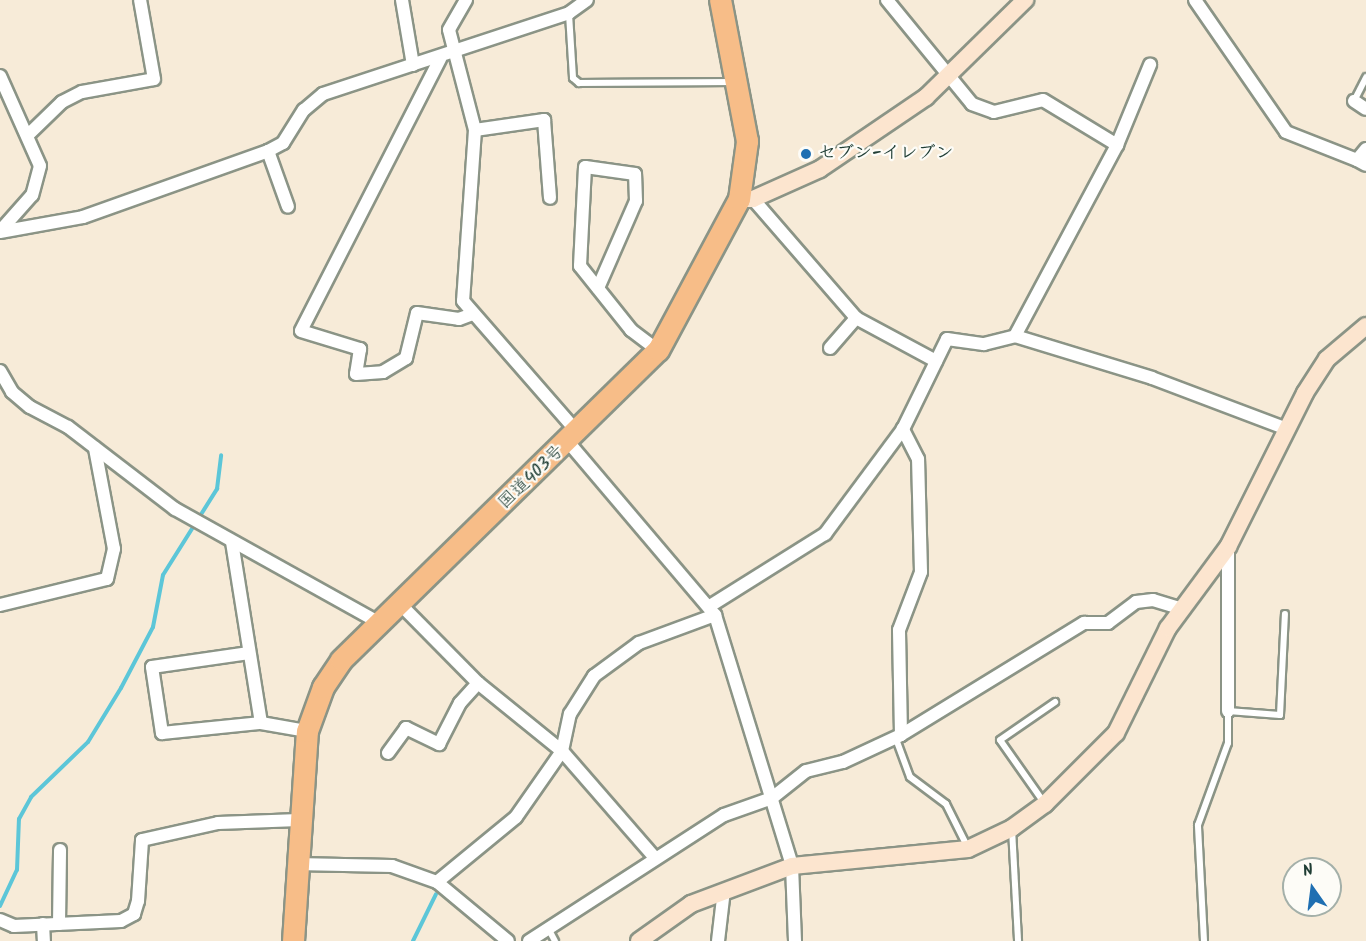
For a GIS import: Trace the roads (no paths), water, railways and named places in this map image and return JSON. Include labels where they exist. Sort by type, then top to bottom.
[{"type":"highway","name":"国道403号","points":[[293,941],[296,864],[307,731],[341,660],[573,438],[658,350],[746,199],[747,141],[720,0]]},
{"type":"street","points":[[28,135],[62,102],[82,92],[154,79],[140,0]]},
{"type":"street","points":[[402,0],[413,65]]},
{"type":"street","points":[[466,0],[449,30],[475,130],[461,287],[470,315],[713,610],[792,866],[795,941]]},
{"type":"street","points":[[0,232],[83,217],[268,150],[283,143],[304,110],[323,94],[455,54],[569,13],[587,0]]},
{"type":"street","points":[[886,0],[950,78],[984,111],[1043,100],[1117,145]]},
{"type":"street","points":[[936,361],[856,318],[746,199],[820,170],[950,78],[1025,0]]},
{"type":"street","points":[[1195,0],[1286,132],[1361,163],[1366,149]]},
{"type":"street","points":[[440,58],[302,332],[360,349],[356,374],[383,372],[406,358],[417,313],[459,319],[470,315]]},
{"type":"street","points":[[1015,336],[1117,145],[1150,65]]},
{"type":"street","points":[[0,76],[40,166],[32,195],[0,232]]},
{"type":"street","points":[[1354,101],[1366,109]]},
{"type":"street","points":[[475,130],[544,120],[550,198]]},
{"type":"street","points":[[268,150],[288,207]]},
{"type":"street","points":[[598,288],[636,201],[635,174],[585,167],[580,266],[631,330],[658,350]]},
{"type":"street","points":[[830,348],[856,318]]},
{"type":"street","points":[[639,941],[691,904],[792,866],[968,849],[1012,828],[1045,804],[1116,733],[1182,609],[1228,547],[1287,429],[1327,359],[1366,326]]},
{"type":"street","points":[[437,882],[516,817],[562,751],[570,714],[594,676],[616,656],[713,610],[825,534],[903,429],[947,339],[984,344],[1015,336],[1152,378],[1287,429]]},
{"type":"street","points":[[0,371],[12,392],[189,516],[380,623]]},
{"type":"street","points":[[898,737],[899,630],[921,572],[918,459],[903,429]]},
{"type":"street","points":[[0,605],[107,579],[114,549],[95,448]]},
{"type":"street","points":[[232,542],[261,723]]},
{"type":"street","points":[[1228,547],[1228,711]]},
{"type":"street","points":[[529,941],[654,857],[724,815],[772,798],[806,771],[898,737],[1084,623],[1108,623],[1137,603],[1153,600],[1182,609]]},
{"type":"street","points":[[400,604],[478,683],[562,751],[654,857]]},
{"type":"street","points":[[249,653],[152,668],[162,733],[261,723],[307,731]]},
{"type":"street","points":[[388,753],[406,728],[439,744],[460,703],[478,683]]},
{"type":"street","points":[[4,922],[59,924],[121,921],[134,914],[142,840],[218,823],[299,820]]},
{"type":"street","points":[[59,924],[60,850]]},
{"type":"street","points":[[296,864],[392,866],[437,882],[508,941]]},
{"type":"street","points":[[718,941],[724,890]]},
{"type":"street","points":[[43,924],[44,941]]},
{"type":"lane","points":[[569,13],[573,78],[579,83],[735,81]]},
{"type":"lane","points":[[1354,101],[1366,77]]},
{"type":"lane","points":[[1204,941],[1198,825],[1228,743],[1228,711],[1280,715],[1285,614]]},
{"type":"lane","points":[[1045,804],[1000,740],[1055,702]]},
{"type":"lane","points":[[898,737],[910,777],[946,804],[968,849]]},
{"type":"lane","points":[[1012,828],[1018,941]]},
{"type":"lane","points":[[547,928],[555,941]]},
{"type":"waterway","points":[[0,906],[17,870],[19,819],[31,797],[88,742],[121,688],[153,627],[163,575],[217,489],[221,455]]},
{"type":"waterway","points":[[495,842],[509,831]]},
{"type":"waterway","points":[[458,873],[464,867]]},
{"type":"waterway","points":[[413,941],[436,894]]},
{"type":"place","name":"セブン-イレブン","points":[[806,154]]}]
